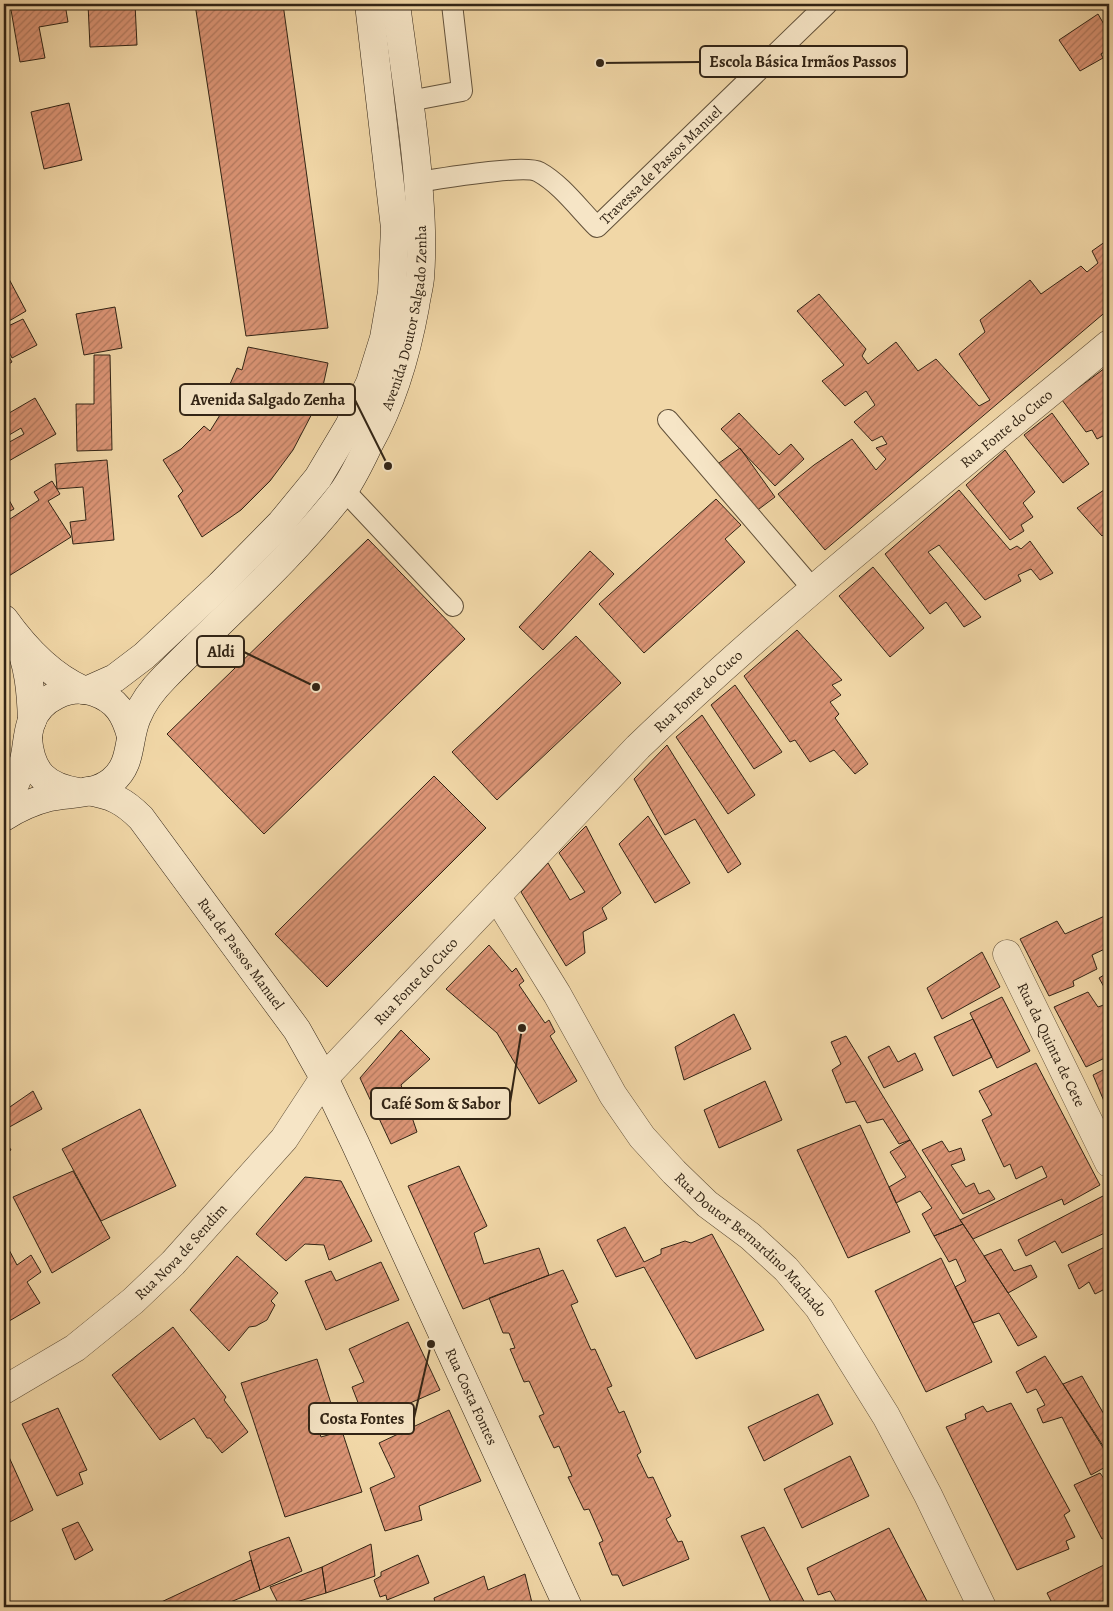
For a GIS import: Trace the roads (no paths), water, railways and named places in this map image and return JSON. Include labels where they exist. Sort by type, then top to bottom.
[{"type":"street","name":"Avenida Doutor Salgado Zenha","points":[[4,806],[18,779],[30,729],[41,706],[54,696],[70,690],[85,690],[115,678],[144,656],[220,585],[281,523],[318,478],[349,426],[370,382],[384,338],[390,301],[395,228],[369,4]]},
{"type":"street","name":"Avenida Doutor Salgado Zenha","points":[[4,817],[26,805],[49,798],[97,789],[112,781],[123,769],[137,717],[149,695],[302,540],[344,490],[375,434],[392,398],[408,345],[420,279],[421,222],[418,182],[396,4]]},
{"type":"street","points":[[381,106],[409,101]]},
{"type":"street","name":"Rua Fonte do Cuco","points":[[324,1078],[638,748],[686,701],[813,590],[1109,344]]},
{"type":"street","points":[[220,585],[240,604]]},
{"type":"street","points":[[8,625],[65,681],[85,690],[104,695],[118,706],[127,720],[130,745]]},
{"type":"street","points":[[8,625],[22,649],[31,698],[30,754],[36,770],[48,782],[63,790],[84,791]]},
{"type":"street","name":"Rua de Passos Manuel","points":[[130,745],[129,775],[134,795],[153,833]]},
{"type":"street","name":"Rua de Passos Manuel","points":[[84,791],[118,799],[142,818],[297,1030],[324,1078]]},
{"type":"street","name":"Rua Doutor Bernardino Machado","points":[[497,896],[557,994],[613,1095],[642,1137],[707,1204],[750,1236],[786,1269],[819,1308],[886,1416],[928,1495],[982,1607]]},
{"type":"street","name":"Rua da Quinta de Cete","points":[[1007,954],[1109,1163]]},
{"type":"street","name":"Rua Nova de Sendim","points":[[4,1390],[76,1348],[133,1301],[173,1263],[284,1138],[324,1078]]},
{"type":"street","name":"Rua Costa Fontes","points":[[324,1078],[568,1607]]},
{"type":"lane","points":[[409,101],[462,91],[452,4]]},
{"type":"lane","name":"Travessa de Passos Manuel","points":[[418,182],[515,170],[538,170],[556,184],[597,227],[827,4]]},
{"type":"lane","points":[[668,420],[813,590]]},
{"type":"lane","points":[[344,490],[453,606]]},
{"type":"place","name":"Escola Básica Irmãos Passos","points":[[600,63]]},
{"type":"place","name":"Avenida Salgado Zenha","points":[[388,466]]},
{"type":"place","name":"Aldi","points":[[316,687]]},
{"type":"place","name":"Café Som & Sabor","points":[[522,1028]]},
{"type":"place","name":"Costa Fontes","points":[[431,1344]]}]
